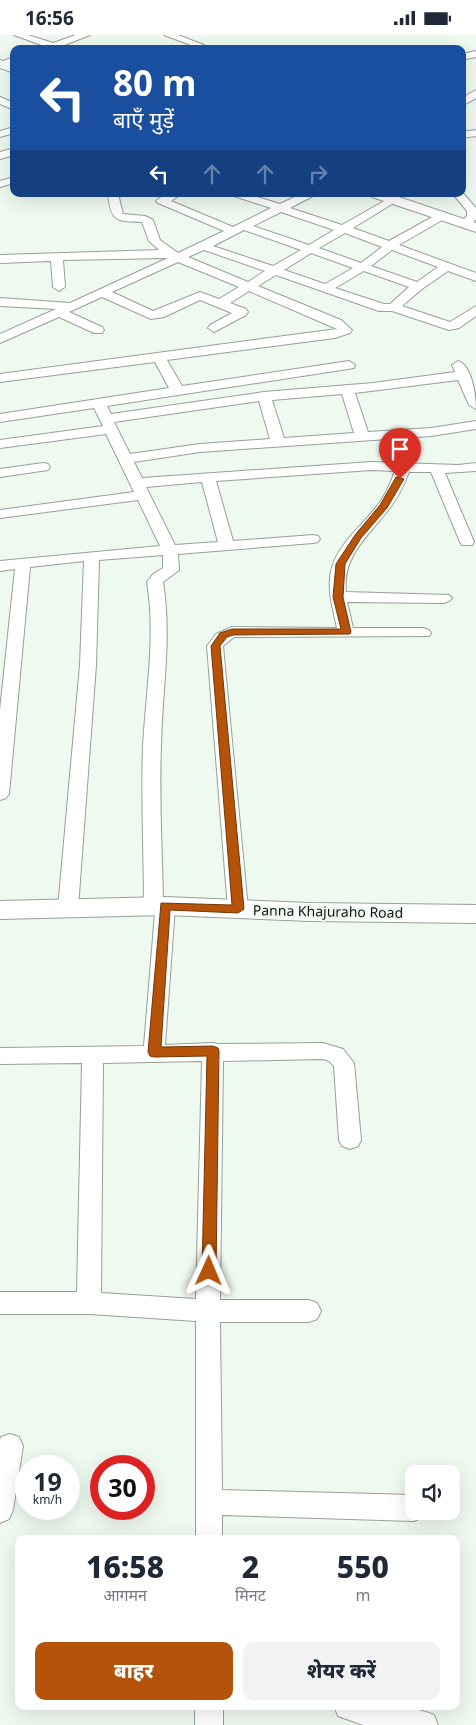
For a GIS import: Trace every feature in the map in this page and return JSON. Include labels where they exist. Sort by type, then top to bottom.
[{"type":"main road","points":[[387,197],[440,217],[471,226]]},
{"type":"main road","name":"Panna Khajuraho Road","points":[[0,910],[160,906],[476,914]]},
{"type":"street","points":[[19,35],[45,45]]},
{"type":"street","points":[[60,45],[85,35]]},
{"type":"street","points":[[169,35],[199,45]]},
{"type":"street","points":[[0,379],[346,331],[344,327],[337,323],[173,255],[155,241],[149,222],[145,219],[122,218],[118,215],[114,197]]},
{"type":"street","points":[[170,197],[162,201],[238,228],[312,250],[418,286]]},
{"type":"street","points":[[247,197],[391,245],[476,277]]},
{"type":"street","points":[[0,339],[102,292],[173,255],[203,246],[302,197]]},
{"type":"street","points":[[461,197],[473,211],[471,226]]},
{"type":"street","points":[[221,303],[312,250],[393,199]]},
{"type":"street","points":[[326,288],[363,267],[391,245],[440,217]]},
{"type":"street","points":[[203,246],[383,308],[393,307],[449,326],[455,325],[476,310]]},
{"type":"street","points":[[0,259],[15,264],[57,257],[173,255]]},
{"type":"street","points":[[57,257],[59,287]]},
{"type":"street","points":[[393,307],[418,286],[448,266]]},
{"type":"street","points":[[102,292],[151,315],[160,314],[195,297],[204,297],[242,312],[214,329]]},
{"type":"street","points":[[0,302],[71,306]]},
{"type":"street","points":[[58,312],[98,330]]},
{"type":"street","points":[[158,357],[177,390]]},
{"type":"street","points":[[0,418],[349,365]]},
{"type":"street","points":[[0,444],[264,396],[347,389],[460,370],[476,405]]},
{"type":"street","points":[[347,389],[362,437]]},
{"type":"street","points":[[264,396],[278,442]]},
{"type":"street","points":[[98,402],[170,551],[171,569],[158,577],[156,582],[158,669],[152,746],[160,906],[154,1052]]},
{"type":"street","points":[[125,459],[200,448],[440,431],[476,425]]},
{"type":"street","points":[[0,515],[208,478],[371,466],[476,467]]},
{"type":"street","points":[[0,473],[43,467]]},
{"type":"street","points":[[346,632],[338,597],[340,564],[358,537],[389,499],[404,467]]},
{"type":"street","points":[[436,468],[467,542]]},
{"type":"street","points":[[208,478],[227,546]]},
{"type":"street","points":[[0,566],[92,556],[313,539]]},
{"type":"street","points":[[68,908],[88,665],[92,556]]},
{"type":"street","points":[[0,794],[23,563]]},
{"type":"street","points":[[338,597],[444,599]]},
{"type":"street","points":[[238,909],[216,646],[223,635],[232,632],[423,633]]},
{"type":"street","points":[[209,1535],[208,1311],[213,1051]]},
{"type":"street","points":[[0,1056],[213,1051],[324,1051],[336,1055],[344,1063],[350,1140]]},
{"type":"street","points":[[90,1303],[93,1055]]},
{"type":"street","points":[[0,1303],[90,1303],[208,1311],[309,1311]]},
{"type":"street","points":[[0,1510],[10,1446]]},
{"type":"street","points":[[209,1502],[405,1508]]},
{"type":"street","points":[[209,1710],[209,1725]]},
{"type":"street","points":[[360,1710],[396,1722],[424,1725]]},
{"type":"route","points":[[209,1271],[213,1051],[154,1052],[165,906],[238,909],[216,646],[223,635],[232,632],[346,632],[338,597],[340,564],[358,537],[384,506],[400,479]]}]
